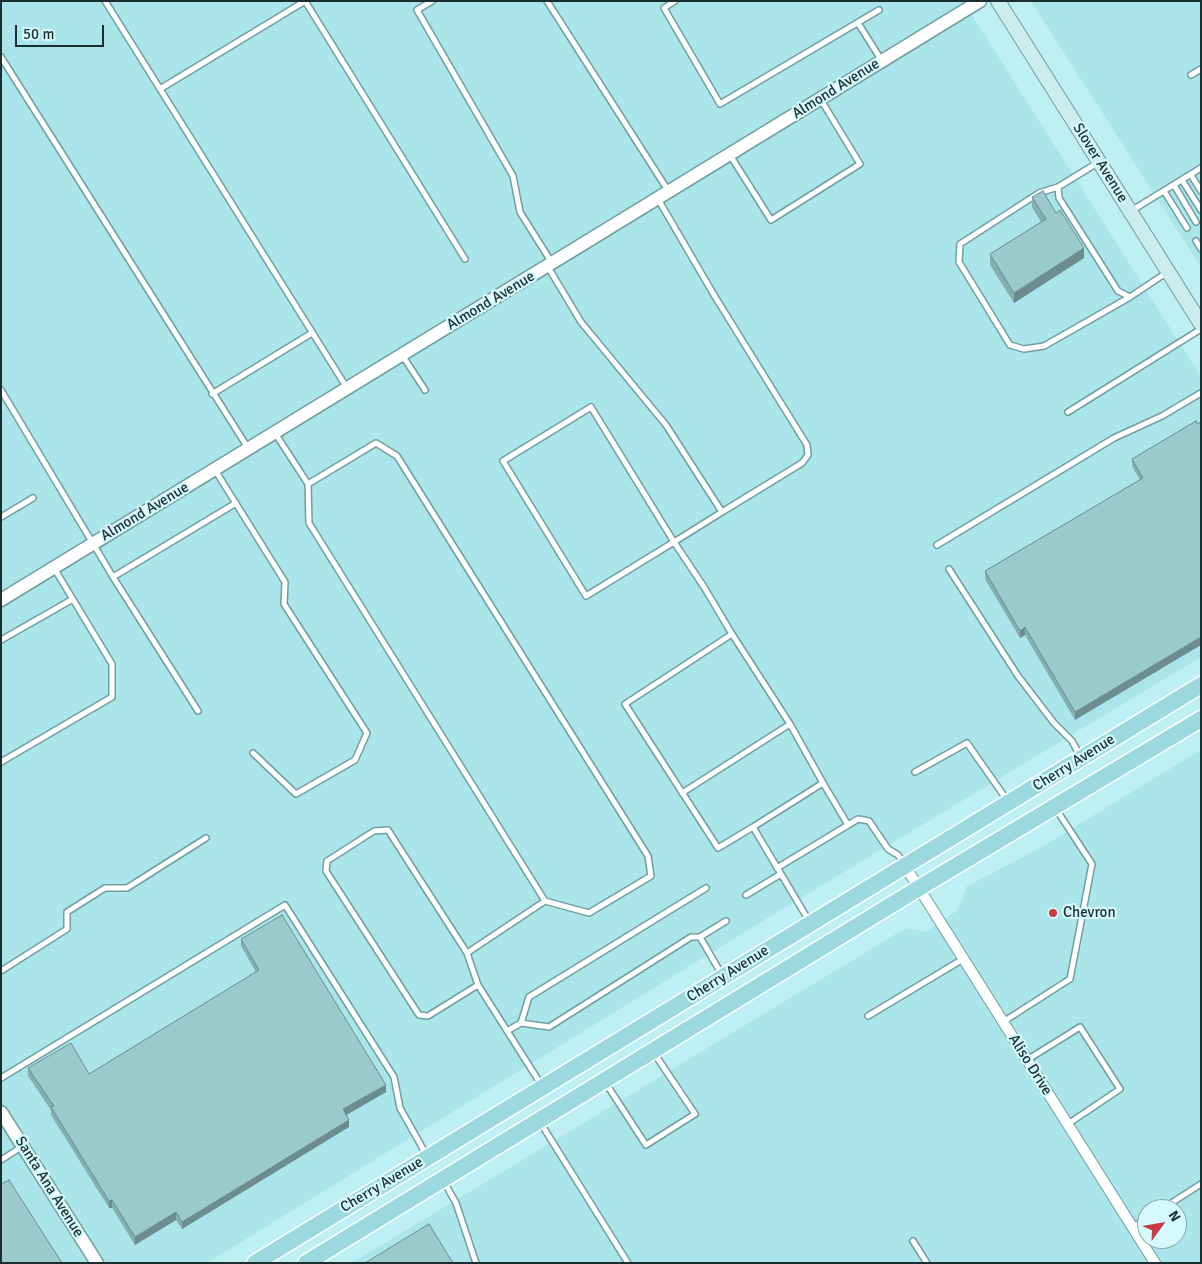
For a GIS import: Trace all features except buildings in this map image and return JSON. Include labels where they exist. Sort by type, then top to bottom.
[{"type":"main road","name":"Slover Avenue","points":[[998,1],[1168,272],[1198,315]]},
{"type":"main road","name":"Cherry Avenue","points":[[255,1263],[811,924],[902,861],[1009,804],[1201,685]]},
{"type":"main road","name":"Cherry Avenue","points":[[306,1263],[919,888],[1201,720]]},
{"type":"street","name":"Almond Avenue","points":[[1,600],[980,1]]},
{"type":"street","name":"Aliso Drive","points":[[902,861],[1155,1263]]},
{"type":"street","name":"Santa Ana Avenue","points":[[1,1112],[97,1263]]},
{"type":"lane","points":[[105,1],[347,388]]},
{"type":"lane","points":[[160,89],[305,1],[465,259]]},
{"type":"lane","points":[[432,1],[417,10],[513,176],[520,212],[581,322],[666,425],[722,512]]},
{"type":"lane","points":[[547,1],[635,138],[714,295],[808,445],[808,455],[802,463],[722,512],[674,542],[586,596],[503,461],[591,407],[674,542],[790,724],[848,825]]},
{"type":"lane","points":[[675,1],[664,8],[720,104],[879,10]]},
{"type":"lane","points":[[858,23],[882,61]]},
{"type":"lane","points":[[1,57],[248,449]]},
{"type":"lane","points":[[1191,75],[1201,68]]},
{"type":"lane","points":[[730,155],[771,220],[860,164],[820,99]]},
{"type":"lane","points":[[1099,162],[1058,187],[1039,193],[960,244],[959,262],[1010,345],[1024,349],[1044,346],[1130,297],[1168,272]]},
{"type":"lane","points":[[1130,211],[1200,170]]},
{"type":"lane","points":[[1191,174],[1201,191]]},
{"type":"lane","points":[[1182,180],[1201,210]]},
{"type":"lane","points":[[1174,185],[1196,222]]},
{"type":"lane","points":[[1058,187],[1059,198],[1118,291],[1130,297]]},
{"type":"lane","points":[[1164,191],[1187,228]]},
{"type":"lane","points":[[1196,241],[1201,249]]},
{"type":"lane","points":[[1068,412],[1201,329]]},
{"type":"lane","points":[[212,394],[312,333]]},
{"type":"lane","points":[[402,354],[425,390]]},
{"type":"lane","points":[[1,390],[113,577],[198,711]]},
{"type":"lane","points":[[936,545],[1114,438],[1162,416],[1201,393]]},
{"type":"lane","points":[[275,432],[308,484],[309,523],[545,901],[589,913],[651,876],[648,856],[397,456],[376,443],[308,484]]},
{"type":"lane","points":[[214,470],[285,582],[284,604],[367,733],[355,760],[296,794],[253,753]]},
{"type":"lane","points":[[1,517],[33,498]]},
{"type":"lane","points":[[113,577],[236,503]]},
{"type":"lane","points":[[1,762],[112,697],[112,664],[54,568]]},
{"type":"lane","points":[[949,569],[1018,676],[1054,724],[1072,741],[1081,758]]},
{"type":"lane","points":[[1,640],[73,599]]},
{"type":"lane","points":[[732,634],[625,704],[718,848],[823,783]]},
{"type":"lane","points":[[682,793],[790,724]]},
{"type":"lane","points":[[914,772],[967,743],[1009,804]]},
{"type":"lane","points":[[1004,1022],[1070,979],[1092,864],[1055,806]]},
{"type":"lane","points":[[777,868],[858,819],[869,821],[888,849],[902,861]]},
{"type":"lane","points":[[753,827],[811,924]]},
{"type":"lane","points":[[478,985],[428,1016],[419,1016],[326,871],[327,861],[374,831],[388,830],[467,953],[478,985],[542,1087]]},
{"type":"lane","points":[[1,971],[67,929],[67,912],[105,888],[127,888],[206,838]]},
{"type":"lane","points":[[746,895],[781,874]]},
{"type":"lane","points":[[521,1023],[529,997],[706,888]]},
{"type":"lane","points":[[467,953],[545,901]]},
{"type":"lane","points":[[1,1078],[285,905],[394,1077],[400,1108],[427,1158]]},
{"type":"lane","points":[[507,1031],[521,1023],[549,1027],[691,937],[700,937],[726,921]]},
{"type":"lane","points":[[700,937],[724,977]]},
{"type":"lane","points":[[868,1016],[963,959]]},
{"type":"lane","points":[[1027,1060],[1080,1027],[1120,1089],[1067,1124]]},
{"type":"lane","points":[[604,1080],[646,1145],[695,1114],[653,1052]]},
{"type":"lane","points":[[539,1121],[628,1263]]},
{"type":"lane","points":[[1,1160],[23,1146]]},
{"type":"lane","points":[[443,1180],[456,1203],[476,1263]]},
{"type":"lane","points":[[1178,1199],[1201,1184]]},
{"type":"lane","points":[[1133,1228],[1137,1225]]},
{"type":"lane","points":[[913,1241],[927,1263]]},
{"type":"shaded area","points":[[1,1],[963,1],[1201,377],[1201,657],[761,922],[207,1263],[1,1263]]},
{"type":"shaded area","points":[[1031,1],[1201,1],[1201,267]]},
{"type":"shaded area","points":[[1201,750],[1201,1263],[352,1263],[906,928],[926,932],[958,910],[967,886],[1035,851]]},
{"type":"place","name":"Chevron","points":[[1053,913]]}]
